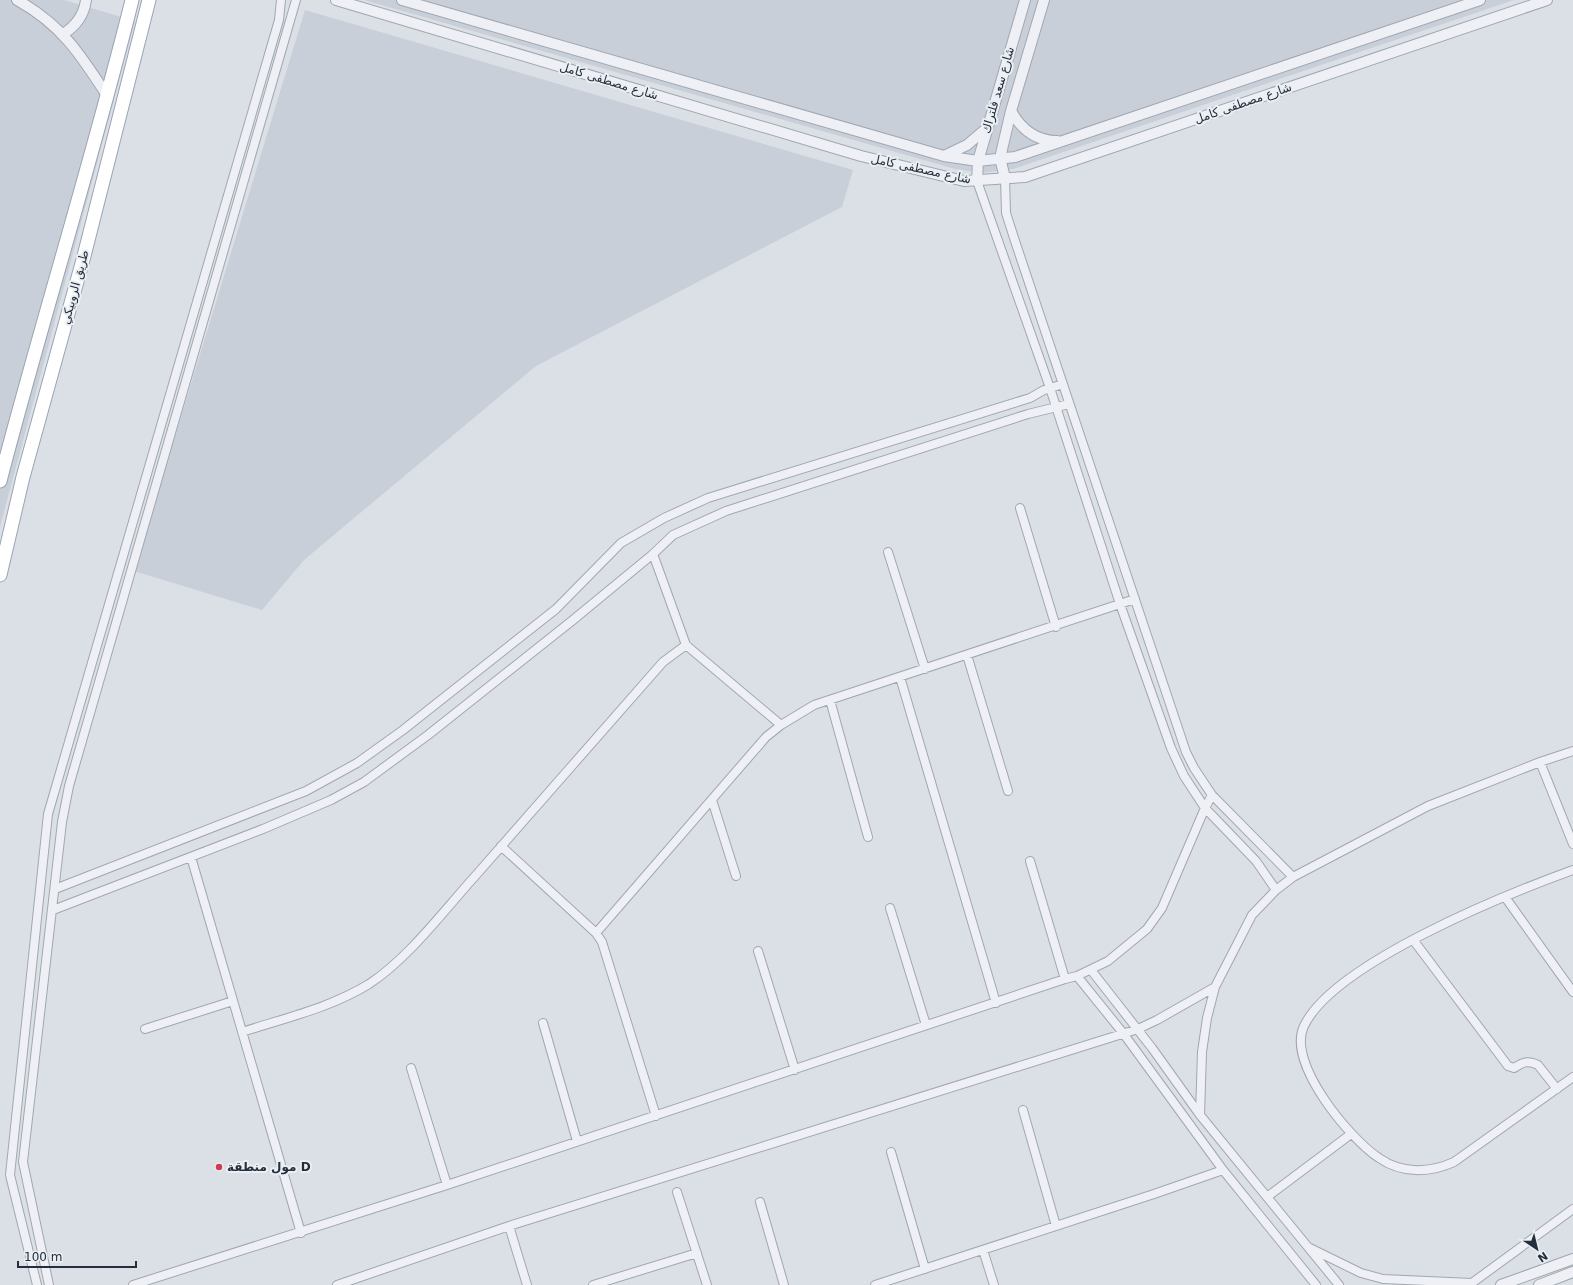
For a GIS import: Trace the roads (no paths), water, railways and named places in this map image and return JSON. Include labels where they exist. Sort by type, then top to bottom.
[{"type":"main road","name":"طريق الروبيكي","points":[[0,481],[32,358],[108,97],[132,0]]},
{"type":"main road","name":"طريق الروبيكي","points":[[0,575],[23,478],[84,256],[149,0]]},
{"type":"street","points":[[17,0],[40,14],[63,34],[77,50],[108,97]]},
{"type":"street","points":[[63,34],[77,22],[82,14],[86,0]]},
{"type":"street","points":[[37,1285],[10,1175],[48,814],[274,36],[281,0]]},
{"type":"street","points":[[49,1285],[23,1162],[62,822],[69,786],[296,0]]},
{"type":"street","name":"شارع مصطفى كامل","points":[[336,0],[861,156],[943,177],[977,181],[1025,177],[1547,0]]},
{"type":"street","name":"شارع مصطفى كامل","points":[[402,0],[944,156],[978,161],[1015,157],[1480,0]]},
{"type":"street","name":"شارع سعد فلتراك","points":[[977,181],[978,161],[1025,0]]},
{"type":"street","name":"شارع سعد فلتراك","points":[[1005,178],[1000,158],[1011,111],[1044,0]]},
{"type":"street","points":[[1016,29],[1034,34]]},
{"type":"street","points":[[1010,52],[1027,57]]},
{"type":"street","points":[[1011,111],[1023,128],[1032,135],[1042,139],[1063,140]]},
{"type":"street","points":[[944,156],[967,145],[987,128]]},
{"type":"street","points":[[1005,178],[1006,213],[1186,752],[1194,768],[1212,795],[1293,877]]},
{"type":"street","points":[[977,181],[1050,388],[1055,408],[1120,604],[1171,748],[1184,776],[1205,808],[1259,864],[1276,890]]},
{"type":"street","points":[[1001,246],[1015,241]]},
{"type":"street","points":[[55,889],[306,791],[357,763],[404,730],[556,609],[621,543],[664,518],[708,498],[1030,398],[1050,388],[1063,384]]},
{"type":"street","points":[[53,910],[296,815],[331,800],[364,782],[428,735],[653,554],[673,535],[726,511],[1028,414],[1069,404]]},
{"type":"street","points":[[1020,508],[1056,627]]},
{"type":"street","points":[[888,552],[925,669]]},
{"type":"street","points":[[653,554],[686,645],[781,725]]},
{"type":"street","points":[[596,933],[766,737],[781,725],[814,705],[1056,627],[1135,599]]},
{"type":"street","points":[[242,1032],[325,1005],[370,983],[390,968],[408,951],[663,662],[686,645]]},
{"type":"street","points":[[967,655],[1008,791]]},
{"type":"street","points":[[900,677],[996,1003]]},
{"type":"street","points":[[830,700],[868,837]]},
{"type":"street","points":[[1200,1115],[1202,1052],[1207,1018],[1214,987],[1252,915],[1276,890],[1293,877],[1428,806],[1540,762],[1573,751]]},
{"type":"street","points":[[1540,762],[1573,844]]},
{"type":"street","points":[[133,1285],[301,1233],[795,1070],[926,1025],[1077,976],[1091,970],[1108,962],[1128,946],[1147,929],[1162,908],[1212,795]]},
{"type":"street","points":[[712,800],[736,876]]},
{"type":"street","points":[[501,846],[596,933],[606,951],[656,1116]]},
{"type":"street","points":[[191,857],[301,1233]]},
{"type":"street","points":[[1030,861],[1065,979]]},
{"type":"street","points":[[1573,870],[1504,897],[1368,964],[1318,1006],[1303,1027],[1301,1038],[1305,1059],[1317,1090],[1350,1134],[1380,1159],[1392,1164],[1417,1170],[1436,1169],[1460,1159],[1573,1077]]},
{"type":"street","points":[[1504,897],[1573,992]]},
{"type":"street","points":[[890,908],[926,1025]]},
{"type":"street","points":[[1414,941],[1508,1066],[1514,1068],[1523,1062],[1538,1065],[1557,1089]]},
{"type":"street","points":[[758,951],[795,1070]]},
{"type":"street","points":[[1091,970],[1138,1028],[1200,1115],[1339,1285]]},
{"type":"street","points":[[1077,976],[1123,1033],[1223,1170],[1316,1285]]},
{"type":"street","points":[[337,1285],[509,1226],[1138,1028],[1157,1020],[1214,987]]},
{"type":"street","points":[[145,1029],[233,1001]]},
{"type":"street","points":[[543,1023],[577,1141]]},
{"type":"street","points":[[411,1068],[446,1185]]},
{"type":"street","points":[[1023,1110],[1056,1226]]},
{"type":"street","points":[[1267,1197],[1350,1134]]},
{"type":"street","points":[[891,1152],[925,1269]]},
{"type":"street","points":[[875,1285],[1223,1170]]},
{"type":"street","points":[[677,1192],[707,1285]]},
{"type":"street","points":[[760,1202],[784,1285]]},
{"type":"street","points":[[1308,1247],[1361,1273],[1383,1279],[1473,1284],[1573,1208]]},
{"type":"street","points":[[509,1226],[527,1285]]},
{"type":"street","points":[[983,1250],[994,1285]]},
{"type":"street","points":[[592,1285],[697,1253]]},
{"type":"street","points":[[1502,1285],[1573,1259]]},
{"type":"street","points":[[1538,1285],[1573,1272]]},
{"type":"place","name":"مول منطقة D","points":[[219,1167]]}]
